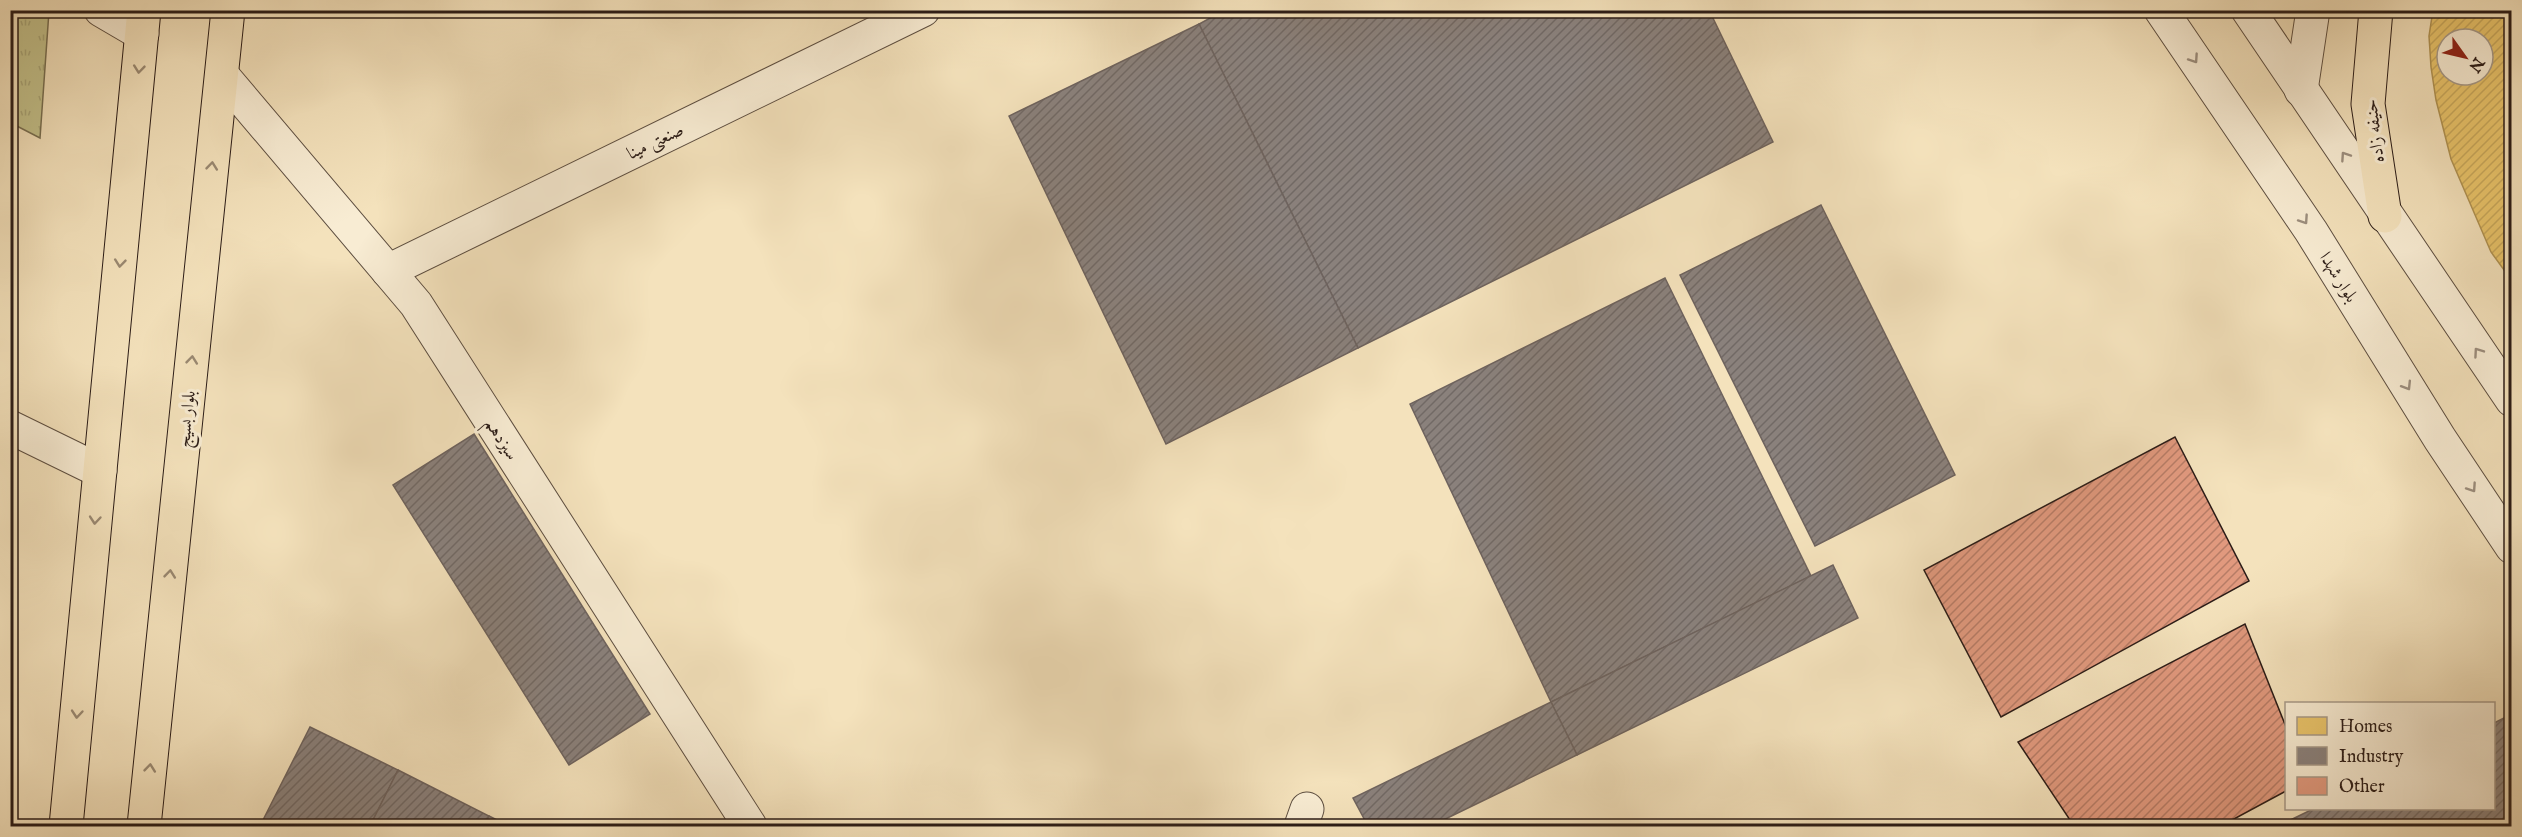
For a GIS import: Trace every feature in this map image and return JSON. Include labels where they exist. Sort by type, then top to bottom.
[{"type":"main road","name":"بلوار بسیج","points":[[144,826],[228,10]]},
{"type":"main road","name":"حنیفه زاده","points":[[2376,10],[2368,104],[2385,216]]},
{"type":"main road","points":[[66,826],[143,22]]},
{"type":"street","points":[[101,10],[143,22]]},
{"type":"street","name":"صنعتی مینا","points":[[388,271],[922,10]]},
{"type":"street","name":"بلوار شهدا","points":[[2162,10],[2311,231],[2440,439],[2511,547]]},
{"type":"street","points":[[2248,10],[2511,400]]},
{"type":"street","points":[[2301,90],[2313,10]]},
{"type":"street","name":"سیزدهم","points":[[222,75],[416,304],[750,826]]},
{"type":"street","points":[[10,427],[100,471]]},
{"type":"green space","points":[[10,11],[49,11],[40,138],[11,123]]},
{"type":"building: Homes","points":[[2433,10],[2512,10],[2512,281],[2491,252],[2451,159],[2436,100],[2429,36]]},
{"type":"building: Industry","points":[[1225,10],[1709,10],[1773,142],[1358,348],[1199,24]]},
{"type":"building: Industry","points":[[1199,24],[1358,348],[1166,444],[1009,116]]},
{"type":"building: Industry","points":[[1821,205],[1955,475],[1815,546],[1680,275]]},
{"type":"building: Industry","points":[[1665,278],[1811,576],[1551,702],[1410,404]]},
{"type":"building: Industry","points":[[474,434],[650,714],[569,765],[393,485]]},
{"type":"building: Industry","points":[[1833,565],[1858,618],[1577,755],[1551,702]]},
{"type":"building: Industry","points":[[1551,702],[1577,755],[1431,826],[1368,826],[1353,798]]},
{"type":"building: Industry","points":[[2512,714],[2512,826],[2278,826],[2311,810],[2495,810],[2495,722]]},
{"type":"building: Industry","points":[[310,727],[398,770],[370,826],[260,826]]},
{"type":"building: Industry","points":[[398,770],[489,816],[484,826],[370,826]]},
{"type":"building: Industry","points":[[489,816],[509,826],[484,826]]},
{"type":"building: Other","points":[[2175,437],[2249,581],[2001,717],[1924,570]]},
{"type":"building: Other","points":[[2245,624],[2285,724],[2285,792],[2221,826],[2074,826],[2018,742]]}]
